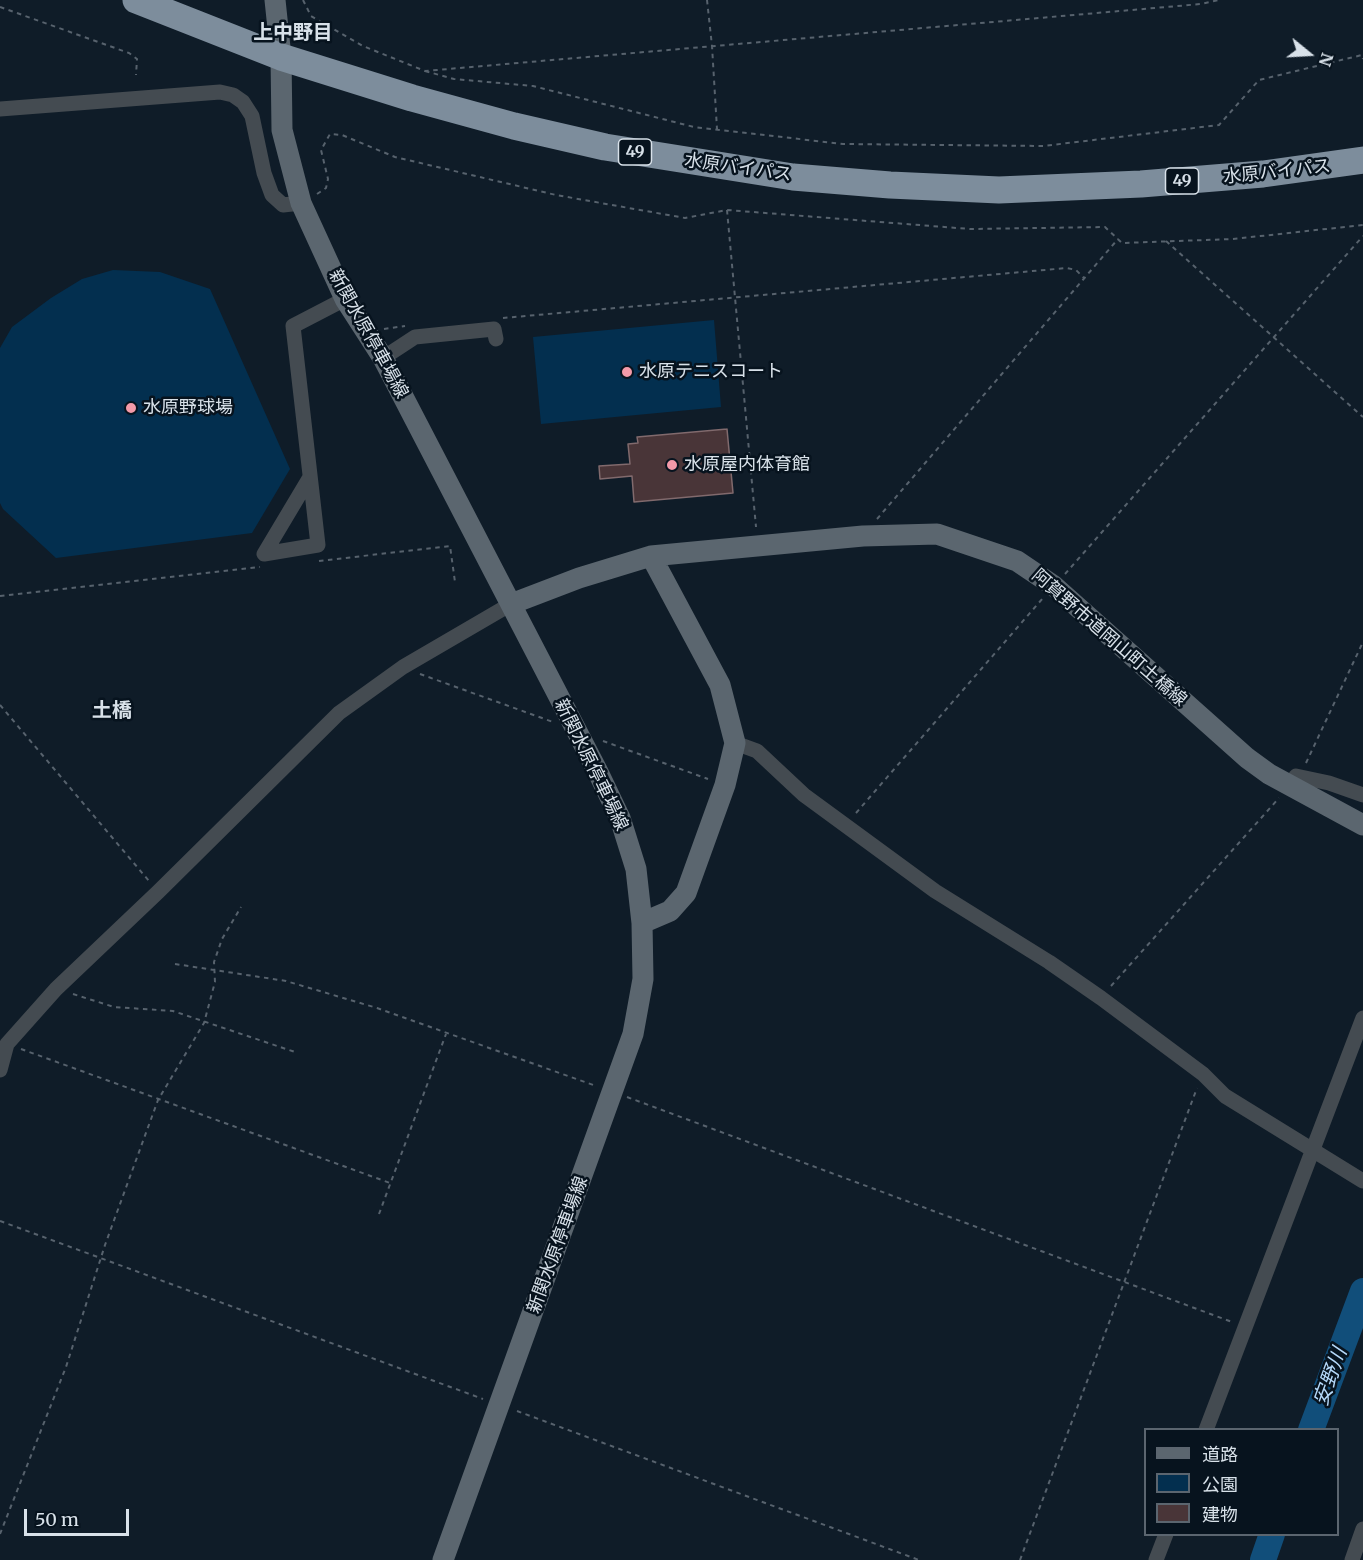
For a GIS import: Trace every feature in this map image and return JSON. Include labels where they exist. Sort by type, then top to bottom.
[{"type":"highway","name":"水原バイパス","points":[[136,0],[281,57],[412,98],[514,126],[617,149],[793,177],[890,185],[999,190],[1141,184],[1274,172],[1363,160]]},
{"type":"main road","name":"新関水原停車場線","points":[[275,0],[281,57],[282,130],[301,202],[345,299],[383,358],[620,819],[636,869],[642,923],[643,979],[633,1034],[614,1092],[442,1560]]},
{"type":"main road","name":"阿賀野市道岡山町土橋線","points":[[511,604],[579,578],[651,556],[863,536],[937,534],[1017,561],[1054,586],[1247,758],[1293,781],[1363,825]]},
{"type":"main road","points":[[642,923],[670,911],[686,893],[724,785],[735,743],[720,685],[651,556]]},
{"type":"street","points":[[0,109],[220,92],[233,95],[243,102],[252,116],[272,195],[282,205],[301,202]]},
{"type":"street","points":[[310,477],[264,554],[318,544],[293,326],[345,299]]},
{"type":"street","points":[[383,358],[415,337],[494,329],[496,339]]},
{"type":"street","points":[[0,1070],[7,1044],[56,989],[339,713],[403,667],[511,604]]},
{"type":"street","points":[[735,743],[756,751],[804,795],[935,891],[1049,962],[1101,998],[1203,1074],[1225,1096],[1363,1181]]},
{"type":"street","points":[[1293,781],[1329,783],[1363,795]]},
{"type":"street","points":[[1207,1428],[1315,1152],[1363,1018]]},
{"type":"street","points":[[1352,1560],[1363,1529]]},
{"type":"street","points":[[1156,1560],[1165,1536]]},
{"type":"path","points":[[303,0],[311,16],[363,46],[425,72],[454,80],[533,86],[694,127],[843,144],[1043,146],[1218,125],[1259,80],[1362,57]]},
{"type":"path","points":[[707,0],[717,129]]},
{"type":"path","points":[[425,72],[1201,4],[1219,0]]},
{"type":"path","points":[[0,7],[129,53],[136,59],[136,75]]},
{"type":"path","points":[[301,202],[326,188],[328,179],[321,150],[330,134],[342,135],[395,157],[556,195],[685,218],[727,210],[970,229],[1105,227],[1122,243],[1233,239],[1363,225]]},
{"type":"path","points":[[727,210],[758,545]]},
{"type":"path","points":[[846,825],[1363,236]]},
{"type":"path","points":[[863,536],[1118,239]]},
{"type":"path","points":[[1164,240],[1363,417]]},
{"type":"path","points":[[498,318],[1067,268],[1076,270],[1085,279]]},
{"type":"path","points":[[369,333],[392,327],[416,325]]},
{"type":"path","points":[[308,562],[450,546],[455,582]]},
{"type":"path","points":[[0,596],[261,567]]},
{"type":"path","points":[[1101,998],[1293,781],[1312,754],[1363,642]]},
{"type":"path","points":[[0,705],[115,844],[158,892]]},
{"type":"path","points":[[0,1534],[66,1366],[101,1259],[158,1100],[204,1023],[215,981],[214,962],[222,939],[241,907]]},
{"type":"path","points":[[175,964],[294,983],[377,1008],[614,1092],[1246,1328]]},
{"type":"path","points":[[56,989],[114,1007],[173,1011],[295,1052]]},
{"type":"path","points":[[379,1214],[446,1034]]},
{"type":"path","points":[[7,1044],[390,1183]]},
{"type":"path","points":[[1020,1560],[1203,1074]]},
{"type":"path","points":[[0,1221],[919,1560]]},
{"type":"green space","name":"水原野球場","points":[[113,270],[160,272],[210,289],[290,469],[252,533],[56,558],[3,509],[0,503],[0,348],[12,327],[51,298],[82,279]]},
{"type":"green space","name":"水原テニスコート","points":[[714,320],[721,407],[541,424],[533,337]]},
{"type":"building","name":"水原屋内体育館","points":[[727,429],[733,493],[634,502],[632,476],[600,479],[599,466],[630,464],[628,444],[638,443],[637,437]]},
{"type":"waterway","name":"安野川","points":[[1312,1428],[1363,1291]]},
{"type":"waterway","name":"安野川","points":[[1263,1560],[1271,1536]]},
{"type":"place","name":"水原テニスコート","points":[[627,372]]},
{"type":"place","name":"水原野球場","points":[[131,408]]},
{"type":"place","name":"水原屋内体育館","points":[[672,465]]},
{"type":"district","name":"上中野目","points":[[293,33]]},
{"type":"district","name":"土橋","points":[[112,711]]}]
